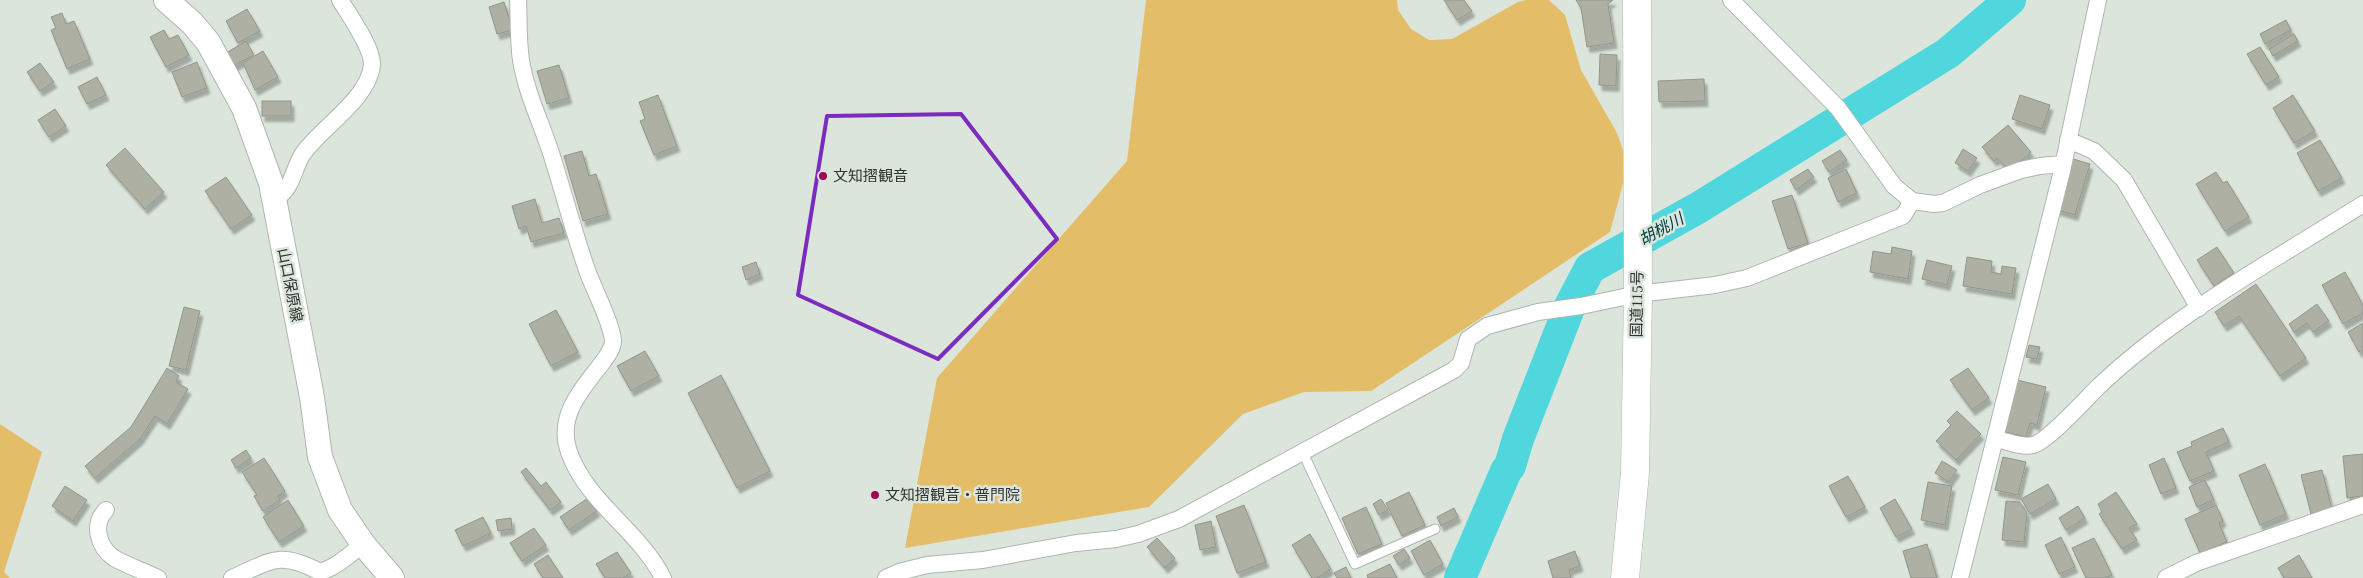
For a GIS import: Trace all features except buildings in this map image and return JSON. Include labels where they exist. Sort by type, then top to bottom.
[{"type":"highway","name":"国道115号","points":[[1625,578],[1635,473],[1638,294],[1637,0]]},
{"type":"main road","name":"山口保原線","points":[[166,0],[192,23],[208,42],[244,108],[271,183],[312,397],[320,457],[340,510],[363,544],[392,578]]},
{"type":"street","points":[[274,199],[280,196],[291,182],[303,154],[348,107],[370,73],[371,61],[368,51],[340,0]]},
{"type":"street","points":[[518,0],[520,59],[525,82],[550,150],[587,271],[610,327],[613,341],[610,351],[576,396],[568,410],[566,443],[586,486],[637,539],[655,562],[663,578]]},
{"type":"street","points":[[1731,0],[1838,108],[1894,186],[1912,200],[1934,204],[1943,203],[1980,185],[2021,170],[2063,164]]},
{"type":"street","points":[[1960,578],[2063,164],[2098,0]]},
{"type":"street","points":[[2068,140],[2094,151],[2124,180],[2198,308]]},
{"type":"street","points":[[886,578],[927,564],[983,560],[1138,534],[1179,519],[1454,370],[1461,363],[1468,338],[1487,326],[1538,312],[1581,306],[1638,294],[1716,285],[1747,278],[1903,216],[1912,200]]},
{"type":"street","points":[[1996,439],[2023,445],[2034,445],[2054,430],[2132,355],[2198,308],[2363,204]]},
{"type":"street","points":[[2166,578],[2205,560],[2363,505]]},
{"type":"street","points":[[106,510],[99,519],[98,531],[100,540],[106,548],[113,557],[158,578]]},
{"type":"street","points":[[232,578],[280,558],[300,562],[320,572],[330,569],[341,562],[363,544]]},
{"type":"lane","points":[[1303,452],[1355,564],[1435,529]]},
{"type":"highlighted area","points":[[961,114],[1057,239],[938,359],[798,295],[827,116]]},
{"type":"shaded area","points":[[1146,0],[1397,0],[1398,10],[1411,29],[1429,40],[1452,39],[1518,2],[1549,0],[1565,15],[1581,70],[1617,133],[1628,165],[1610,232],[1371,391],[1304,392],[1243,414],[1149,507],[905,548],[937,378],[1127,161]]},
{"type":"shaded area","points":[[0,424],[42,452],[4,572],[10,578],[0,578]]},
{"type":"waterway","name":"胡桃川","points":[[1460,578],[1506,471],[1510,466],[1518,439],[1570,306],[1590,268],[1698,208],[1948,53],[2010,0]]},
{"type":"place","name":"文知摺観音","points":[[823,176]]},
{"type":"place","name":"文知摺観音・普門院","points":[[875,495]]}]
